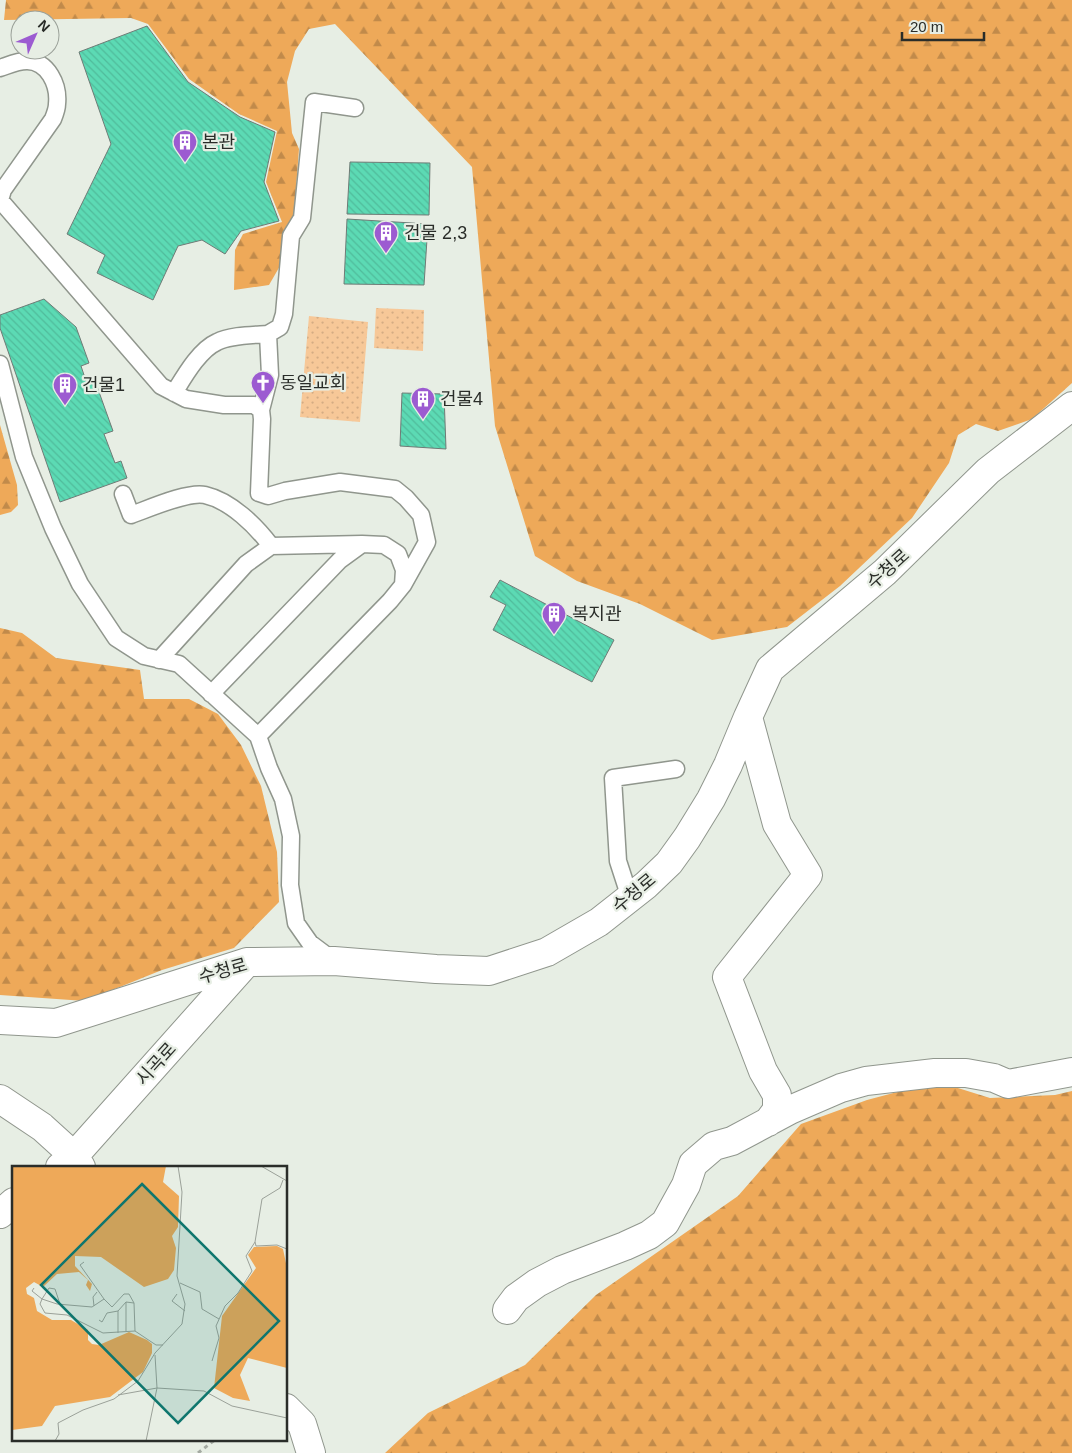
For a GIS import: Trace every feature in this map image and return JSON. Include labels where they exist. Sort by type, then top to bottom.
[{"type":"street","name":"수청로","points":[[0,1020],[56,1023],[247,962],[334,960],[436,969],[489,971],[547,952],[599,922],[630,898],[669,863],[711,799],[728,766],[770,669],[885,572],[988,471],[1072,406]]},
{"type":"street","points":[[748,717],[776,824],[808,875],[728,977],[763,1071],[777,1095],[777,1110],[768,1122]]},
{"type":"street","name":"시곡로","points":[[72,1163],[247,962]]},
{"type":"street","points":[[507,1310],[516,1298],[537,1283],[562,1270],[649,1235],[665,1223],[686,1185],[693,1164],[714,1146],[732,1141],[841,1088],[866,1081],[935,1073],[966,1073],[994,1078],[1008,1084],[1072,1072]]},
{"type":"street","points":[[0,1099],[42,1127],[72,1163]]},
{"type":"street","points":[[0,1214],[12,1204]]},
{"type":"street","points":[[288,1410],[302,1424],[312,1453]]},
{"type":"lane","points":[[0,68],[28,61],[40,65],[49,72],[57,95],[57,106],[53,119],[3,190],[0,200],[160,386],[186,399],[224,405],[254,405],[261,410]]},
{"type":"lane","points":[[174,393],[186,372],[204,352],[217,342],[240,336],[268,334],[280,327],[284,314],[291,236],[302,218],[314,102],[355,108]]},
{"type":"lane","points":[[258,736],[390,601],[403,585],[427,542],[421,515],[395,489],[340,482],[268,496],[259,493],[261,410],[270,375],[268,334]]},
{"type":"lane","points":[[0,364],[24,457],[53,528],[80,584],[116,638],[144,656],[179,664],[258,736],[269,768],[283,799],[291,836],[290,885],[296,923],[310,944],[334,960]]},
{"type":"lane","points":[[123,494],[131,515],[173,499],[204,495],[234,508],[260,531],[271,546]]},
{"type":"lane","points":[[211,694],[340,560],[362,544]]},
{"type":"lane","points":[[159,660],[246,564],[271,546],[384,545],[398,554],[404,570],[403,585]]},
{"type":"lane","points":[[630,898],[618,861],[613,778],[676,769]]},
{"type":"path","points":[[198,1453],[215,1440]]},
{"type":"green space","points":[[6,0],[1072,0],[1072,383],[1032,419],[998,431],[976,424],[958,435],[949,463],[912,518],[840,586],[787,627],[712,640],[640,604],[577,581],[535,556],[495,426],[472,167],[335,24],[309,29],[295,51],[287,82],[292,133],[299,149],[294,214],[280,266],[269,285],[234,290],[235,250],[243,234],[282,222],[266,182],[277,131],[239,114],[189,79],[148,24],[131,18],[60,19],[60,10],[10,10],[10,20],[4,20]]},
{"type":"green space","points":[[0,425],[17,485],[18,505],[11,512],[0,515]]},
{"type":"green space","points":[[0,628],[22,633],[56,658],[140,670],[144,699],[189,699],[218,714],[241,745],[261,786],[277,852],[279,902],[234,948],[162,970],[85,1001],[0,995]]},
{"type":"green space","points":[[945,1084],[990,1098],[1055,1095],[1072,1091],[1072,1453],[385,1453],[428,1413],[525,1365],[596,1295],[738,1196],[801,1124],[867,1100],[901,1091]]},
{"type":"shaded area","points":[[376,308],[424,310],[423,351],[374,348]]},
{"type":"shaded area","points":[[309,316],[368,322],[360,422],[300,417]]},
{"type":"building","name":"본관","points":[[147,26],[188,82],[240,117],[275,132],[264,182],[279,221],[241,231],[225,254],[202,240],[178,246],[153,300],[97,273],[105,255],[67,234],[111,144],[79,52]]},
{"type":"building","name":"건물 2,3","points":[[350,162],[430,163],[429,215],[347,214]]},
{"type":"building","name":"건물 2,3","points":[[347,219],[428,224],[424,285],[344,284]]},
{"type":"building","name":"건물1","points":[[44,299],[76,327],[89,363],[81,366],[86,381],[94,378],[113,431],[104,434],[115,463],[121,461],[127,478],[60,502],[0,328],[0,315]]},
{"type":"building","name":"건물4","points":[[402,393],[444,394],[446,449],[400,446]]},
{"type":"building","name":"복지관","points":[[500,580],[614,640],[592,682],[493,630],[506,605],[490,597]]},
{"type":"place","name":"본관","points":[[185,163]]},
{"type":"place","name":"건물 2,3","points":[[386,254]]},
{"type":"place","name":"동일교회","points":[[263,404]]},
{"type":"place","name":"건물1","points":[[65,406]]},
{"type":"place","name":"건물4","points":[[423,420]]},
{"type":"place","name":"복지관","points":[[554,635]]}]
